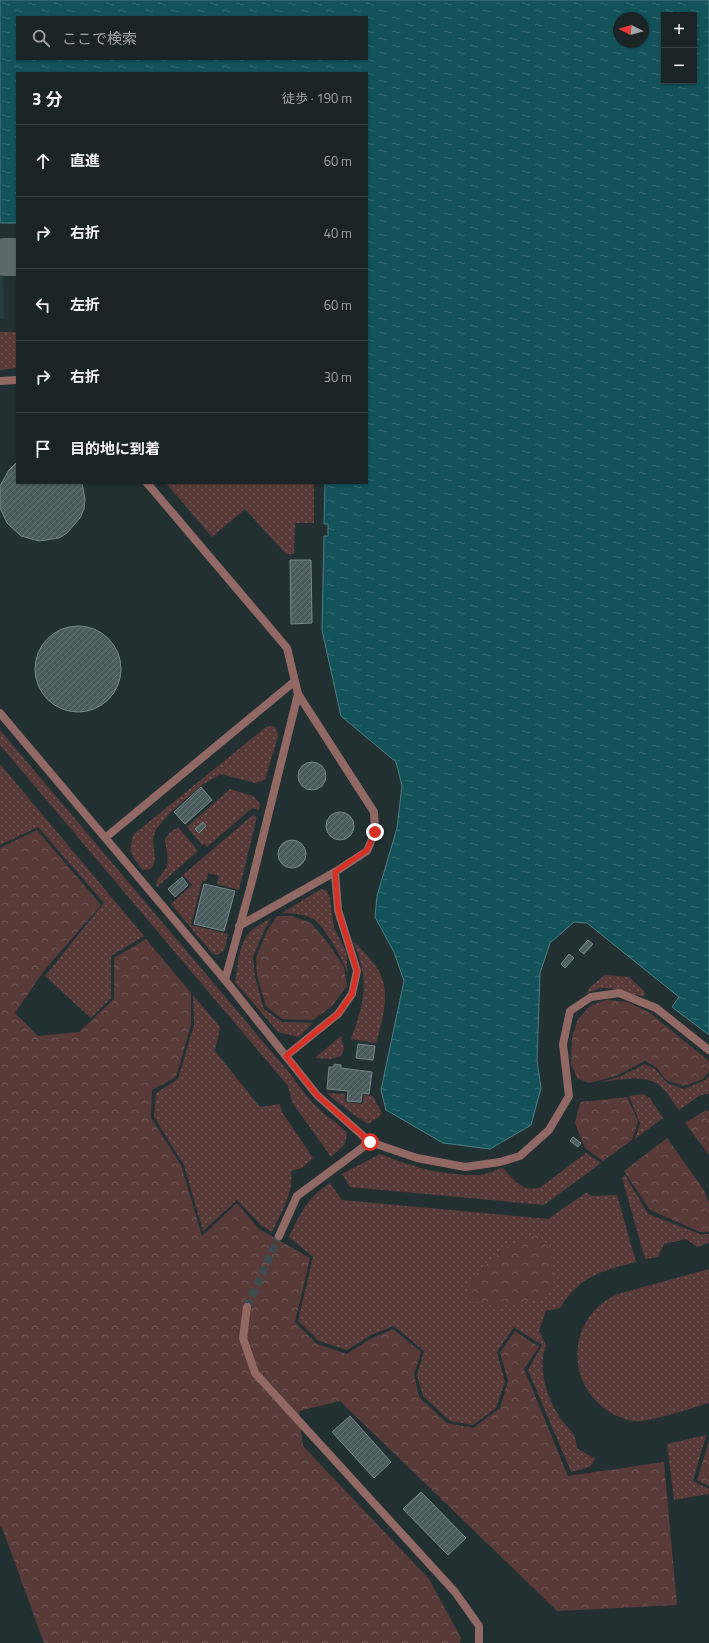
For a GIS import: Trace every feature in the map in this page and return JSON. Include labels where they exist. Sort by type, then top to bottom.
[{"type":"street","points":[[0,381],[16,380]]},
{"type":"street","points":[[148,484],[286,648],[298,694],[374,812],[375,832],[367,850],[335,872],[239,926]]},
{"type":"street","points":[[105,838],[295,681]]},
{"type":"street","points":[[225,980],[298,694]]},
{"type":"street","points":[[0,713],[225,980],[317,1095],[370,1142],[417,1158],[465,1167],[500,1162],[520,1156],[549,1130],[569,1096],[563,1044],[570,1011],[591,997],[619,993],[656,1008],[709,1050]]},
{"type":"street","points":[[286,1056],[338,1014],[352,994],[357,971],[338,910],[335,872]]},
{"type":"street","points":[[279,1236],[297,1196],[370,1142]]},
{"type":"street","points":[[247,1307],[243,1338],[255,1373],[455,1592],[479,1626],[479,1643]]},
{"type":"shaded area","points":[[0,244],[3,244],[4,319],[0,319]]},
{"type":"green space","points":[[0,332],[16,332],[16,368],[0,370]]},
{"type":"green space","points":[[167,484],[314,484],[314,523],[295,523],[294,554],[286,554],[245,509],[212,537]]},
{"type":"green space","points":[[273,726],[276,728],[278,736],[265,780],[255,783],[221,774],[202,785],[172,811],[156,829],[153,839],[155,860],[151,869],[143,870],[133,858],[131,850],[134,834],[266,727]]},
{"type":"green space","points":[[0,730],[292,1076],[308,1098],[323,1113],[341,1126],[347,1133],[345,1144],[331,1157],[292,1102],[288,1086],[0,745]]},
{"type":"green space","points":[[0,764],[144,936],[111,956],[111,998],[91,1018],[45,976],[104,903],[38,827],[0,845]]},
{"type":"green space","points":[[230,789],[253,796],[260,803],[259,810],[252,808],[207,847],[205,844],[202,845],[187,827]]},
{"type":"green space","points":[[253,815],[257,817],[239,890],[217,884],[219,876],[208,873],[206,881],[202,881],[191,925],[228,934],[224,951],[216,955],[212,953],[171,904],[192,885],[183,875]]},
{"type":"green space","points":[[178,827],[198,851],[157,887],[156,885],[158,880],[168,863],[165,840],[169,833]]},
{"type":"green space","points":[[37,830],[101,905],[43,972],[15,1013],[38,1036],[79,1032],[114,999],[114,958],[146,939],[191,993],[191,1025],[176,1077],[152,1090],[151,1118],[181,1165],[202,1236],[237,1203],[259,1229],[310,1258],[295,1322],[317,1344],[347,1354],[370,1339],[393,1329],[421,1352],[414,1374],[419,1397],[447,1423],[473,1428],[500,1408],[508,1381],[500,1353],[515,1331],[539,1347],[524,1369],[568,1476],[664,1462],[677,1605],[557,1611],[340,1401],[299,1411],[303,1446],[429,1579],[461,1638],[460,1643],[44,1643],[3,1530],[0,1526],[0,848]]},
{"type":"green space","points":[[321,889],[327,891],[330,898],[334,928],[346,951],[348,975],[334,944],[318,923],[309,917],[302,915],[282,913]]},
{"type":"green space","points":[[277,916],[292,916],[311,923],[328,943],[344,967],[347,986],[332,1006],[313,1020],[282,1019],[266,1006],[257,976],[256,958],[267,931]]},
{"type":"green space","points":[[271,918],[253,957],[255,977],[264,1009],[282,1022],[313,1023],[299,1037],[278,1032],[235,982],[239,956],[246,937],[255,928]]},
{"type":"green space","points":[[353,941],[376,966],[384,983],[384,1009],[376,1043],[351,1039],[360,1013],[364,990],[362,968]]},
{"type":"green space","points":[[605,975],[629,977],[644,991],[645,996],[609,988],[602,988],[586,994],[590,987]]},
{"type":"green space","points":[[193,995],[220,1027],[215,1051],[260,1107],[280,1104],[282,1112],[313,1158],[302,1168],[291,1171],[291,1187],[289,1195],[272,1232],[261,1225],[237,1200],[203,1231],[184,1165],[154,1117],[156,1093],[178,1079],[194,1025]]},
{"type":"green space","points":[[607,1000],[628,1002],[650,1013],[709,1061],[709,1072],[703,1079],[684,1086],[666,1080],[656,1067],[645,1061],[616,1076],[589,1083],[577,1078],[571,1064],[572,1037],[578,1019],[591,1005]]},
{"type":"green space","points":[[341,1036],[344,1049],[341,1056],[331,1059],[315,1058]]},
{"type":"green space","points":[[645,1064],[655,1069],[667,1083],[684,1089],[705,1080],[709,1076],[709,1094],[700,1095],[679,1110],[665,1090],[653,1082],[638,1079],[623,1079],[601,1082],[619,1077]]},
{"type":"green space","points":[[326,1093],[345,1094],[345,1102],[362,1104],[364,1095],[373,1096],[382,1113],[379,1117],[368,1124]]},
{"type":"green space","points":[[643,1094],[650,1098],[663,1118],[635,1139],[640,1123],[629,1096]]},
{"type":"green space","points":[[627,1097],[638,1121],[632,1140],[603,1161],[585,1148],[575,1123],[580,1102]]},
{"type":"green space","points":[[706,1110],[709,1111],[709,1155],[685,1123]]},
{"type":"green space","points":[[667,1138],[704,1190],[709,1203],[709,1232],[700,1232],[650,1210],[624,1171]]},
{"type":"green space","points":[[586,1153],[601,1163],[544,1205],[350,1187],[342,1174],[380,1154],[416,1167],[453,1174],[479,1175],[503,1168],[519,1185],[534,1188],[541,1187]]},
{"type":"green space","points":[[625,1175],[648,1214],[700,1234],[709,1234],[709,1243],[697,1247],[686,1239],[664,1244],[658,1257],[645,1259],[622,1178]]},
{"type":"green space","points":[[330,1183],[342,1200],[548,1219],[587,1192],[591,1196],[617,1195],[636,1262],[612,1268],[592,1276],[575,1289],[560,1308],[546,1311],[539,1331],[546,1345],[543,1354],[543,1373],[551,1402],[564,1423],[574,1435],[577,1448],[595,1459],[590,1467],[571,1472],[528,1370],[542,1345],[514,1327],[497,1352],[505,1382],[496,1408],[473,1425],[450,1421],[423,1396],[417,1375],[424,1351],[394,1326],[371,1335],[347,1350],[319,1341],[298,1321],[313,1257],[289,1237],[305,1207],[315,1195]]},
{"type":"green space","points":[[537,1233],[551,1248],[554,1282],[545,1298],[497,1307],[469,1300],[470,1280],[502,1250]]},
{"type":"green space","points":[[709,1269],[709,1403],[647,1420],[632,1421],[613,1414],[597,1402],[586,1387],[579,1370],[577,1352],[581,1334],[590,1316],[605,1301],[618,1294]]},
{"type":"green space","points":[[706,1435],[693,1481],[709,1489],[709,1494],[674,1500],[667,1444]]},
{"type":"green space","points":[[709,1441],[709,1486],[697,1480]]},
{"type":"water","points":[[0,0],[709,0],[709,1035],[672,1007],[679,997],[587,923],[574,922],[550,943],[540,973],[537,1061],[541,1088],[531,1125],[490,1149],[443,1143],[386,1110],[381,1090],[404,981],[394,952],[375,917],[377,896],[397,828],[402,786],[396,762],[341,716],[322,630],[324,536],[328,536],[328,524],[324,524],[325,484],[368,484],[368,72],[16,72],[16,223],[0,223]]},
{"type":"building","points":[[16,463],[16,484],[82,484],[85,499],[84,509],[80,518],[67,533],[59,538],[39,541],[21,536],[7,523],[0,508],[0,486],[9,470]]},
{"type":"building","points":[[290,560],[311,560],[312,623],[291,624]]},
{"type":"building","points":[[78,626],[95,629],[109,638],[118,652],[121,669],[118,686],[109,700],[95,709],[78,712],[61,709],[47,700],[38,686],[35,669],[38,652],[47,638],[61,629]]},
{"type":"building","points":[[312,762],[322,766],[326,776],[322,786],[312,790],[302,786],[298,776],[302,766]]},
{"type":"building","points":[[201,787],[212,800],[185,824],[174,812]]},
{"type":"building","points":[[340,812],[350,816],[354,826],[350,836],[340,840],[330,836],[326,826],[330,816]]},
{"type":"building","points":[[203,822],[206,826],[199,833],[195,829]]},
{"type":"building","points":[[292,840],[302,844],[306,854],[302,864],[292,868],[282,864],[278,854],[282,844]]},
{"type":"building","points":[[182,877],[188,885],[175,897],[168,889]]},
{"type":"building","points":[[204,884],[235,891],[224,931],[194,924]]},
{"type":"building","points":[[588,940],[593,944],[584,954],[579,950]]},
{"type":"building","points":[[569,954],[574,958],[565,968],[561,964]]},
{"type":"building","points":[[358,1044],[375,1046],[373,1060],[356,1058]]},
{"type":"building","points":[[334,1064],[341,1065],[341,1068],[372,1072],[369,1094],[362,1093],[361,1102],[347,1101],[348,1091],[327,1089],[329,1067],[334,1067]]},
{"type":"building","points":[[573,1137],[581,1143],[578,1147],[570,1141]]},
{"type":"building","points":[[350,1416],[391,1462],[374,1478],[332,1432]]},
{"type":"building","points":[[421,1492],[466,1538],[448,1555],[403,1509]]},
{"type":"taxiway","points":[[4,257],[16,257]]},
{"type":"tunnel","points":[[247,1307],[279,1236]]},
{"type":"route","points":[[370,1142],[317,1095],[286,1056],[338,1014],[352,994],[357,971],[338,910],[335,872],[367,850],[375,832]]}]
